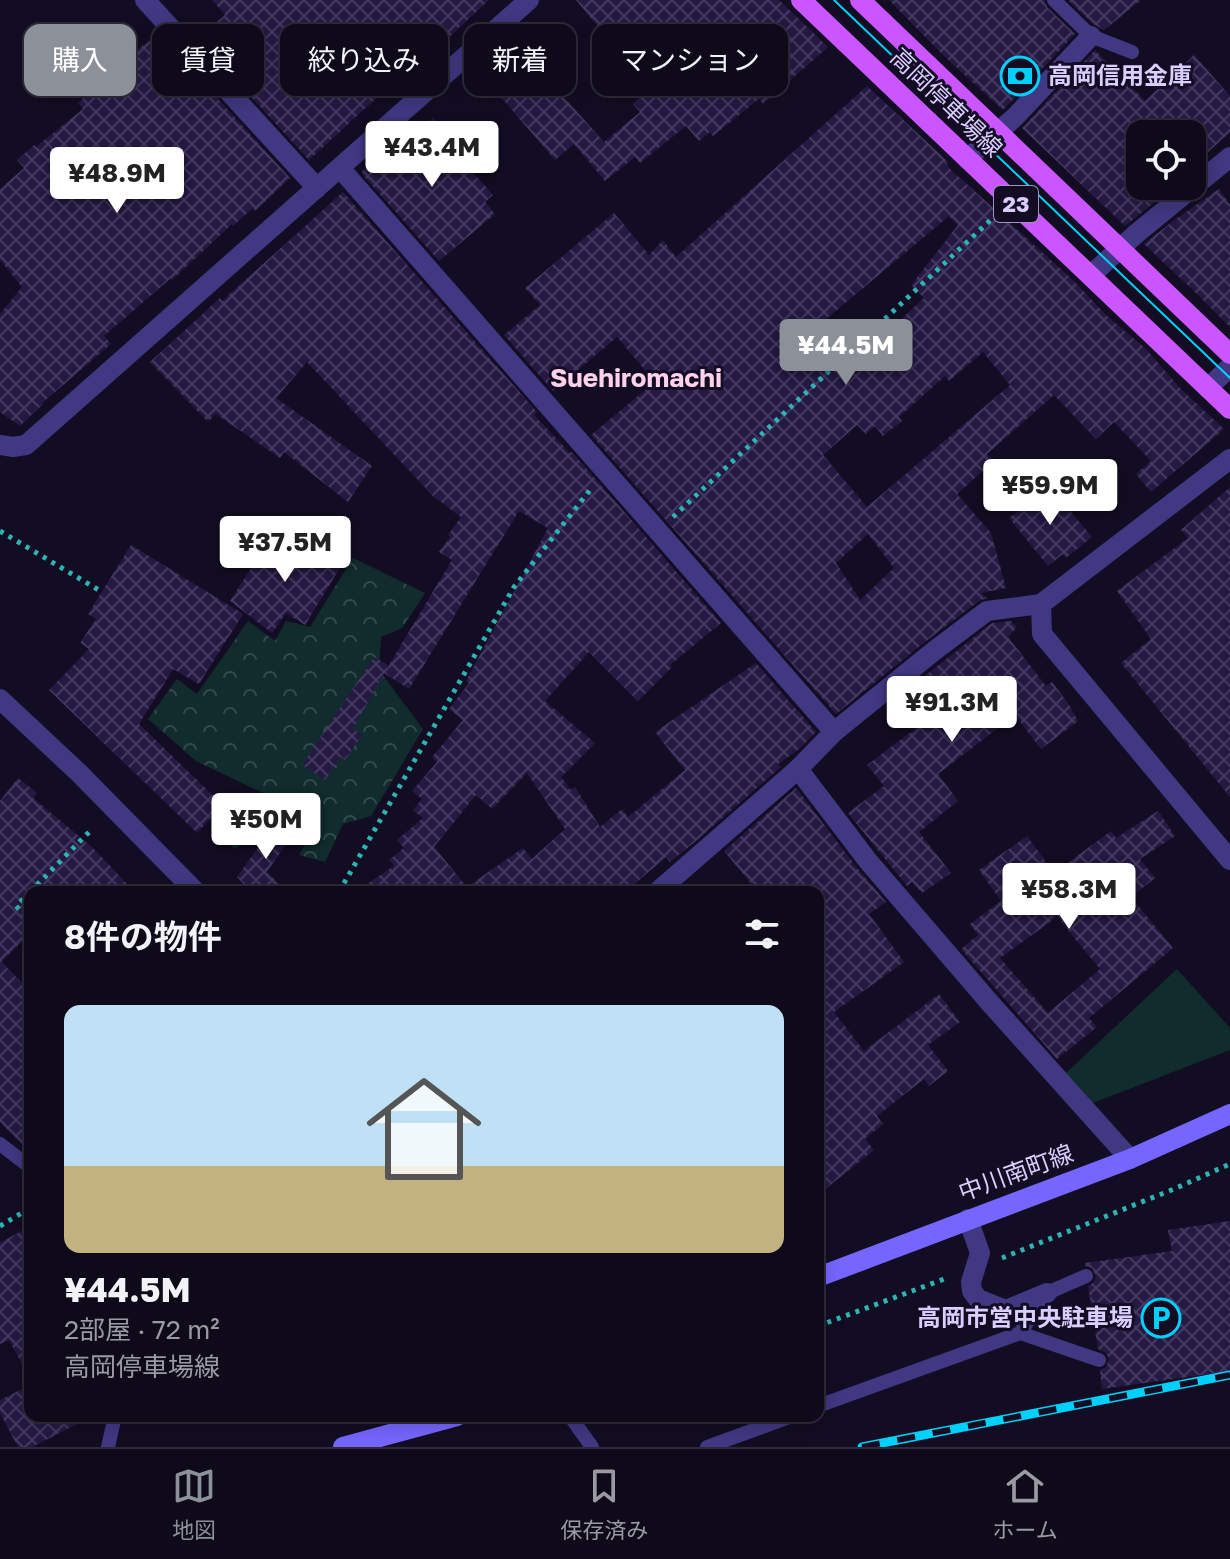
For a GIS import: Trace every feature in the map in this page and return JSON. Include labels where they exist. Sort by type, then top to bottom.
[{"type":"main road","name":"高岡停車場線","points":[[801,0],[1230,409]]},
{"type":"main road","name":"高岡停車場線","points":[[860,0],[1230,354]]},
{"type":"main road","name":"中川南町線","points":[[824,1275],[1130,1159],[1230,1114]]},
{"type":"main road","points":[[343,1447],[368,1444],[438,1422]]},
{"type":"street","points":[[145,0],[317,188]]},
{"type":"street","points":[[0,445],[26,445],[529,0]]},
{"type":"street","points":[[967,159],[1015,117],[1091,36]]},
{"type":"street","points":[[1091,275],[1230,157]]},
{"type":"street","points":[[340,168],[834,732]]},
{"type":"street","points":[[1208,388],[1230,367]]},
{"type":"street","points":[[664,886],[798,769],[834,732],[987,611],[1041,604],[1230,459]]},
{"type":"street","points":[[1041,604],[1042,634],[1230,860]]},
{"type":"street","points":[[0,699],[79,773],[190,886]]},
{"type":"street","points":[[798,769],[868,861],[1130,1159]]},
{"type":"street","points":[[968,1219],[980,1253],[971,1282],[972,1291],[978,1299],[1006,1310],[1047,1293]]},
{"type":"lane","points":[[1054,0],[1091,36],[1132,52]]},
{"type":"lane","points":[[0,1144],[24,1162]]},
{"type":"lane","points":[[824,1404],[1020,1333],[1047,1293],[1086,1276]]},
{"type":"lane","points":[[1020,1333],[1099,1360]]},
{"type":"lane","points":[[108,1447],[114,1422]]},
{"type":"lane","points":[[574,1422],[592,1447]]},
{"type":"lane","points":[[707,1447],[776,1422]]},
{"type":"path","points":[[658,531],[1012,201]]},
{"type":"path","points":[[342,886],[514,587],[604,471]]},
{"type":"path","points":[[0,531],[102,592]]},
{"type":"path","points":[[36,886],[93,828]]},
{"type":"path","points":[[24,898],[16,906],[24,915]]},
{"type":"path","points":[[824,1324],[975,1268],[1230,1164]]},
{"type":"path","points":[[0,1226],[24,1212]]},
{"type":"green space","points":[[353,558],[425,593],[402,628],[381,637],[379,670],[423,729],[371,816],[343,824],[325,862],[299,855],[320,816],[301,801],[264,852],[251,837],[235,849],[211,828],[228,812],[247,828],[263,793],[196,761],[148,719],[177,679],[197,694],[248,621],[275,641],[286,621],[310,627]]},
{"type":"green space","points":[[1177,969],[1230,1028],[1230,1050],[1093,1103],[1066,1073]]},
{"type":"building","points":[[212,0],[489,0],[448,38],[448,24],[280,24],[280,96],[379,96],[309,160],[250,96],[264,96],[264,24],[214,24],[225,15]]},
{"type":"building","points":[[576,0],[779,0],[828,47],[788,82],[788,24],[596,24]]},
{"type":"building","points":[[889,0],[1044,0],[1047,7],[1075,34],[1003,110]]},
{"type":"building","points":[[1068,0],[1141,0],[1104,30]]},
{"type":"building","points":[[152,39],[152,96],[215,96],[290,178],[255,211],[253,208],[232,224],[172,280],[104,336],[111,344],[20,426],[0,412],[0,314],[22,287],[0,260],[0,189],[24,168],[17,160],[83,109],[78,103],[86,96],[136,96],[136,50]]},
{"type":"building","points":[[1095,50],[1145,101],[1194,55],[1230,96],[1230,132],[1206,154],[1206,120],[1126,120],[1126,200],[1155,202],[1125,226],[1022,128]]},
{"type":"building","points":[[867,86],[945,159],[949,168],[1146,349],[1179,387],[1224,429],[1151,492],[1136,474],[1151,461],[1114,422],[1096,439],[1054,395],[987,454],[994,461],[957,494],[991,533],[1006,588],[981,593],[987,598],[926,641],[836,714],[591,435],[655,382],[617,337],[553,391],[504,335],[540,305],[525,288],[614,213],[649,255],[663,240],[676,257]],"holes":[[[949,216],[958,225],[911,285],[924,298],[845,368],[813,330]],[[983,352],[1010,385],[867,507],[823,455],[857,425],[866,434],[875,426],[883,436],[902,421],[899,417],[945,376],[949,381]],[[868,534],[894,568],[860,600],[836,563]]]},
{"type":"building","points":[[500,96],[563,96],[604,142],[640,112],[633,104],[642,96],[772,96],[763,104],[759,99],[713,136],[710,132],[699,141],[686,126],[640,163],[635,157],[605,181],[574,144],[555,160]]},
{"type":"building","points":[[433,118],[454,151],[493,195],[485,202],[495,214],[439,261],[362,174]]},
{"type":"building","points":[[1219,189],[1230,205],[1230,327],[1144,244]]},
{"type":"building","points":[[343,192],[537,412],[534,415],[572,452],[721,623],[670,665],[672,667],[638,701],[589,652],[545,701],[595,743],[561,777],[571,790],[575,787],[600,827],[622,809],[628,817],[685,770],[655,732],[756,663],[816,732],[697,840],[670,862],[666,857],[632,886],[468,886],[523,848],[532,859],[565,829],[527,773],[492,809],[476,795],[434,847],[466,886],[364,886],[394,866],[389,860],[404,848],[397,840],[423,818],[413,810],[422,799],[412,791],[437,762],[432,757],[463,720],[449,709],[469,683],[466,681],[548,528],[519,511],[409,689],[384,673],[353,729],[362,735],[345,760],[341,757],[325,780],[302,765],[374,657],[388,665],[386,670],[452,560],[439,552],[461,517],[433,496],[307,362],[276,398],[372,466],[348,502],[284,452],[280,458],[216,414],[208,422],[150,362],[220,298],[222,301]]},
{"type":"building","points":[[1049,486],[1092,537],[1066,558],[1063,554],[1048,566],[1009,518]]},
{"type":"building","points":[[1230,487],[1230,797],[1121,663],[1151,639],[1117,591],[1188,538],[1181,530]]},
{"type":"building","points":[[288,534],[341,566],[305,625],[286,613],[272,633],[230,601],[266,545],[276,552]]},
{"type":"building","points":[[131,545],[243,614],[199,684],[173,669],[139,724],[223,805],[197,833],[49,690],[89,649],[80,643],[96,619],[88,614]]},
{"type":"building","points":[[1011,621],[1017,627],[1008,637],[1046,686],[1052,682],[1078,721],[1041,749],[1015,715],[938,774],[958,801],[919,832],[951,873],[922,893],[912,882],[907,886],[848,813],[884,786],[867,765],[919,726],[897,698],[992,623]]},
{"type":"building","points":[[18,778],[37,793],[33,798],[92,847],[129,886],[24,886],[24,940],[1,962],[24,985],[24,1146],[0,1122],[0,801]]},
{"type":"building","points":[[796,788],[886,902],[869,914],[904,962],[834,1012],[864,1051],[939,994],[960,1022],[928,1045],[948,1071],[929,1086],[924,1079],[877,1116],[883,1124],[865,1139],[874,1150],[824,1190],[824,886],[753,886],[724,851]]},
{"type":"building","points":[[1158,811],[1175,836],[1140,859],[1155,878],[1131,897],[1173,948],[1089,1018],[1097,1027],[1057,1059],[961,949],[978,935],[970,924],[1001,901],[979,870],[1027,836],[1054,873],[1111,831],[1116,838]],"holes":[[[1057,917],[1100,969],[1048,1013],[1000,958]]]},
{"type":"building","points":[[278,820],[294,832],[267,872],[281,886],[245,886],[237,877]]},
{"type":"building","name":"高岡市営中央駐車場","points":[[1230,1221],[1230,1371],[1102,1389],[1100,1370],[1106,1367],[1109,1359],[1106,1353],[1098,1349],[1088,1286],[1096,1276],[1085,1263],[1172,1251],[1168,1230]]},
{"type":"building","points":[[24,1229],[24,1368],[9,1340],[0,1344],[0,1243]]},
{"type":"building","points":[[24,1388],[24,1422],[81,1422],[32,1447],[18,1447],[0,1413],[0,1400]]},
{"type":"tram line","points":[[834,0],[1230,378]]},
{"type":"railway","points":[[862,1447],[1230,1375]]},
{"type":"place","name":"高岡信用金庫","points":[[1020,76]]},
{"type":"place","name":"高岡市営中央駐車場","points":[[1161,1318]]},
{"type":"district","name":"Suehiromachi","points":[[636,378]]}]
